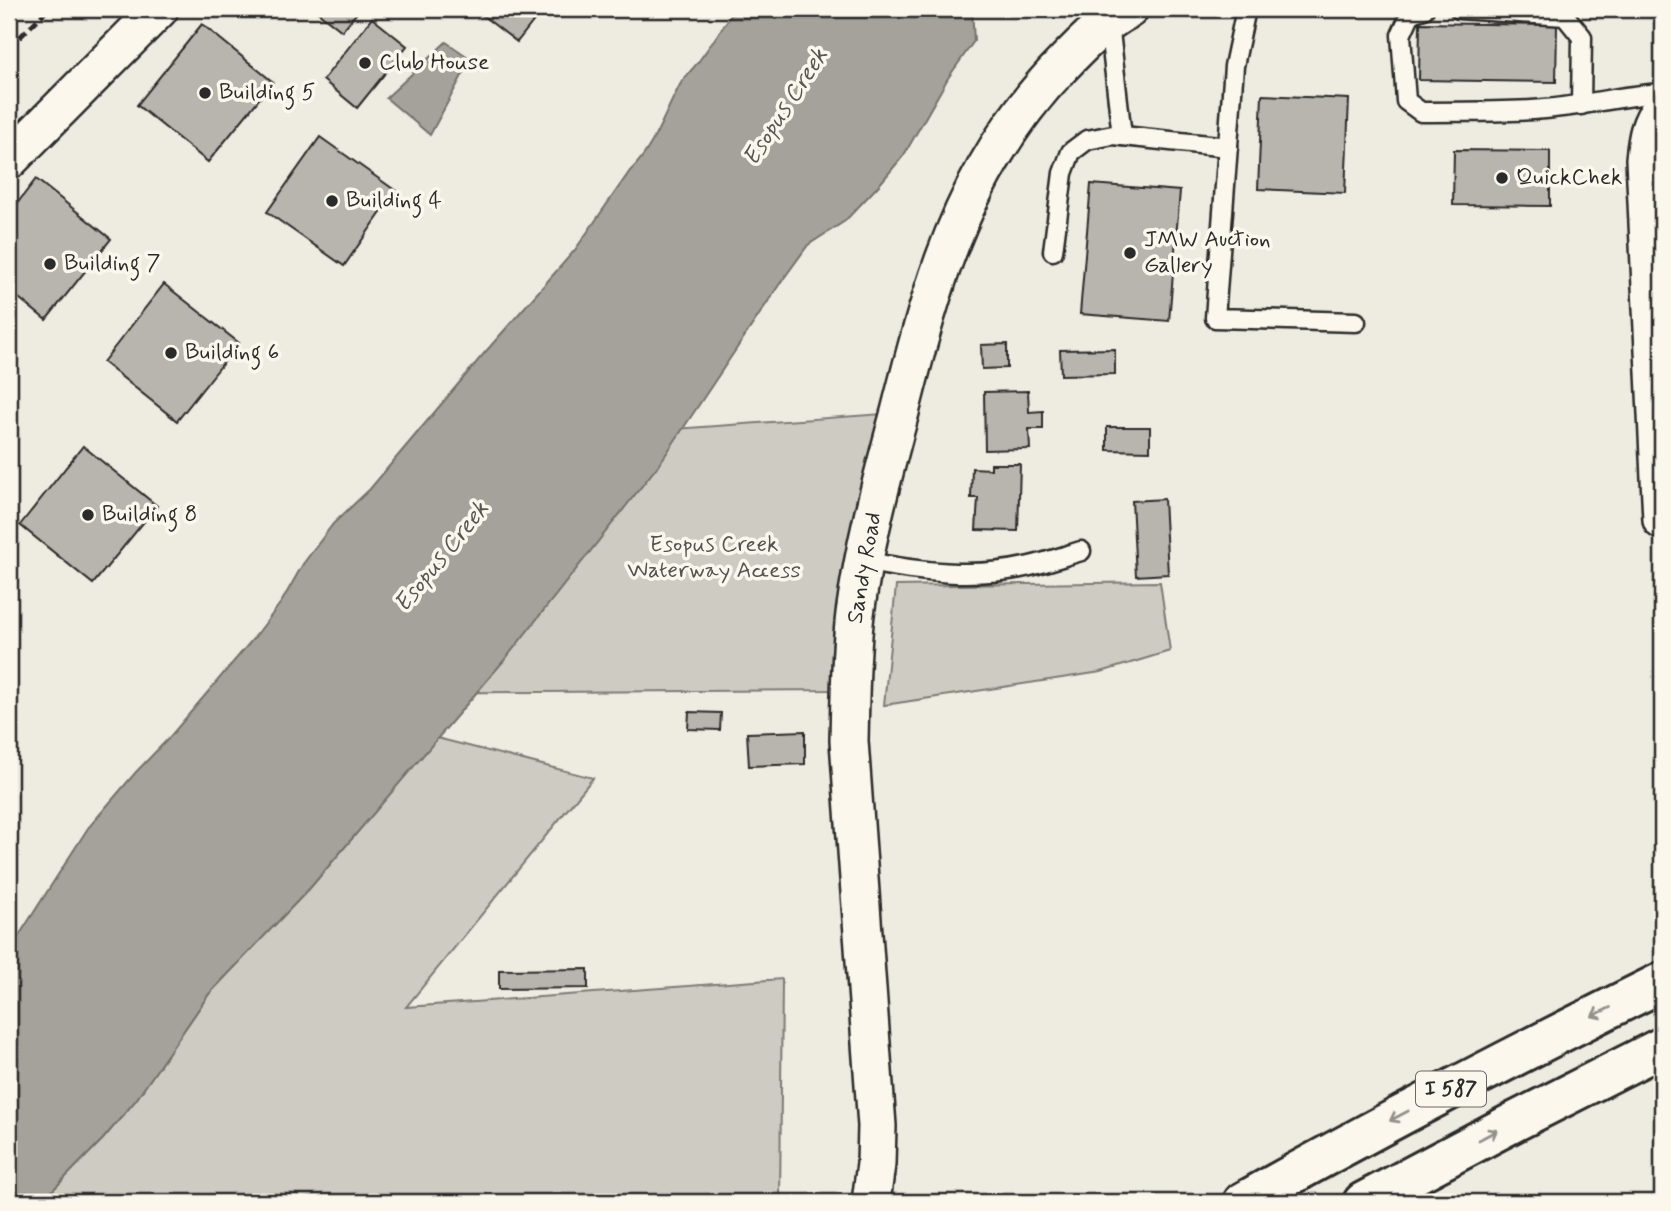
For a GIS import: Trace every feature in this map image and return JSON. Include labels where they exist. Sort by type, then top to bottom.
[{"type":"highway","name":"I 587","points":[[1243,1202],[1371,1131],[1662,982]]},
{"type":"highway","name":"I 587","points":[[1363,1202],[1662,1047]]},
{"type":"street","points":[[9,160],[159,9]]},
{"type":"street","name":"Sandy Road","points":[[871,1202],[877,1126],[849,741],[855,618],[878,492],[927,312],[944,259],[965,209],[989,162],[1019,116],[1051,76],[1086,40],[1119,16]]},
{"type":"street","points":[[1662,108],[1655,115],[1647,137],[1654,179],[1662,520]]},
{"type":"lane","points":[[1246,9],[1234,65],[1215,318],[1356,322]]},
{"type":"lane","points":[[1424,9],[1411,13],[1401,35],[1406,101],[1421,111],[1544,110],[1637,94],[1662,93]]},
{"type":"lane","points":[[1459,9],[1565,16],[1582,37],[1581,105]]},
{"type":"lane","points":[[1119,16],[1122,136]]},
{"type":"lane","points":[[1053,251],[1063,173],[1071,152],[1087,140],[1113,135],[1228,147]]},
{"type":"lane","points":[[864,561],[899,569],[956,573],[1029,566],[1081,551]]},
{"type":"green space","name":"Esopus Creek Waterway Access","points":[[883,414],[833,690],[371,693],[564,437]]},
{"type":"green space","points":[[1160,582],[1170,651],[1101,672],[884,705],[896,586]]},
{"type":"green space","points":[[437,738],[593,778],[406,1007],[782,979],[780,1202],[41,1202],[103,1139],[136,1100],[209,994],[310,888]]},
{"type":"water","name":"Esopus Creek","points":[[735,9],[972,9],[974,41],[948,78],[904,155],[845,221],[808,245],[660,463],[506,658],[310,888],[209,994],[136,1100],[103,1139],[41,1202],[9,1202],[9,957],[20,934],[88,828],[258,633],[333,524],[370,489],[575,250],[639,162],[681,83]]},
{"type":"water","points":[[446,42],[471,59],[430,135],[386,98]]},
{"type":"building","points":[[314,9],[360,9],[342,31]]},
{"type":"building","points":[[474,9],[543,9],[517,42]]},
{"type":"building","name":"Club House","points":[[372,18],[407,46],[357,108],[323,80]]},
{"type":"building","points":[[1420,23],[1557,25],[1556,82],[1419,80]]},
{"type":"building","name":"Building 5","points":[[202,24],[273,82],[208,162],[137,105]]},
{"type":"building","points":[[1262,95],[1349,99],[1345,193],[1258,189]]},
{"type":"building","name":"Building 4","points":[[320,137],[396,191],[344,266],[267,212]]},
{"type":"building","name":"QuickChek","points":[[1454,150],[1550,151],[1550,206],[1453,205]]},
{"type":"building","name":"Building 7","points":[[36,179],[111,239],[46,320],[9,290],[9,214]]},
{"type":"building","name":"JMW Auction Gallery","points":[[1091,184],[1180,191],[1169,321],[1080,314]]},
{"type":"building","name":"Building 6","points":[[164,284],[239,343],[177,421],[103,362]]},
{"type":"building","points":[[1007,344],[1007,368],[982,369],[981,345]]},
{"type":"building","points":[[1115,349],[1115,374],[1061,375],[1060,350]]},
{"type":"building","points":[[1028,391],[1029,412],[1043,411],[1043,429],[1029,429],[1030,449],[985,450],[984,392]]},
{"type":"building","points":[[1107,427],[1150,427],[1150,451],[1107,450]]},
{"type":"building","name":"Building 8","points":[[83,446],[157,506],[93,584],[20,525]]},
{"type":"building","points":[[991,464],[1020,464],[1018,531],[976,530],[978,498],[971,498],[972,468],[991,469]]},
{"type":"building","points":[[1164,499],[1168,574],[1136,576],[1132,501]]},
{"type":"building","points":[[689,712],[721,713],[720,730],[688,729]]},
{"type":"building","points":[[805,731],[805,764],[749,766],[747,733]]},
{"type":"building","points":[[588,969],[588,988],[499,989],[499,970]]},
{"type":"railway","points":[[9,48],[48,9]]},
{"type":"place","name":"Club House","points":[[365,63]]},
{"type":"place","name":"Building 5","points":[[205,93]]},
{"type":"place","name":"QuickChek","points":[[1502,178]]},
{"type":"place","name":"Building 4","points":[[332,201]]},
{"type":"place","name":"JMW Auction Gallery","points":[[1130,253]]},
{"type":"place","name":"Building 7","points":[[50,264]]},
{"type":"place","name":"Building 6","points":[[171,353]]},
{"type":"place","name":"Building 8","points":[[88,515]]}]
